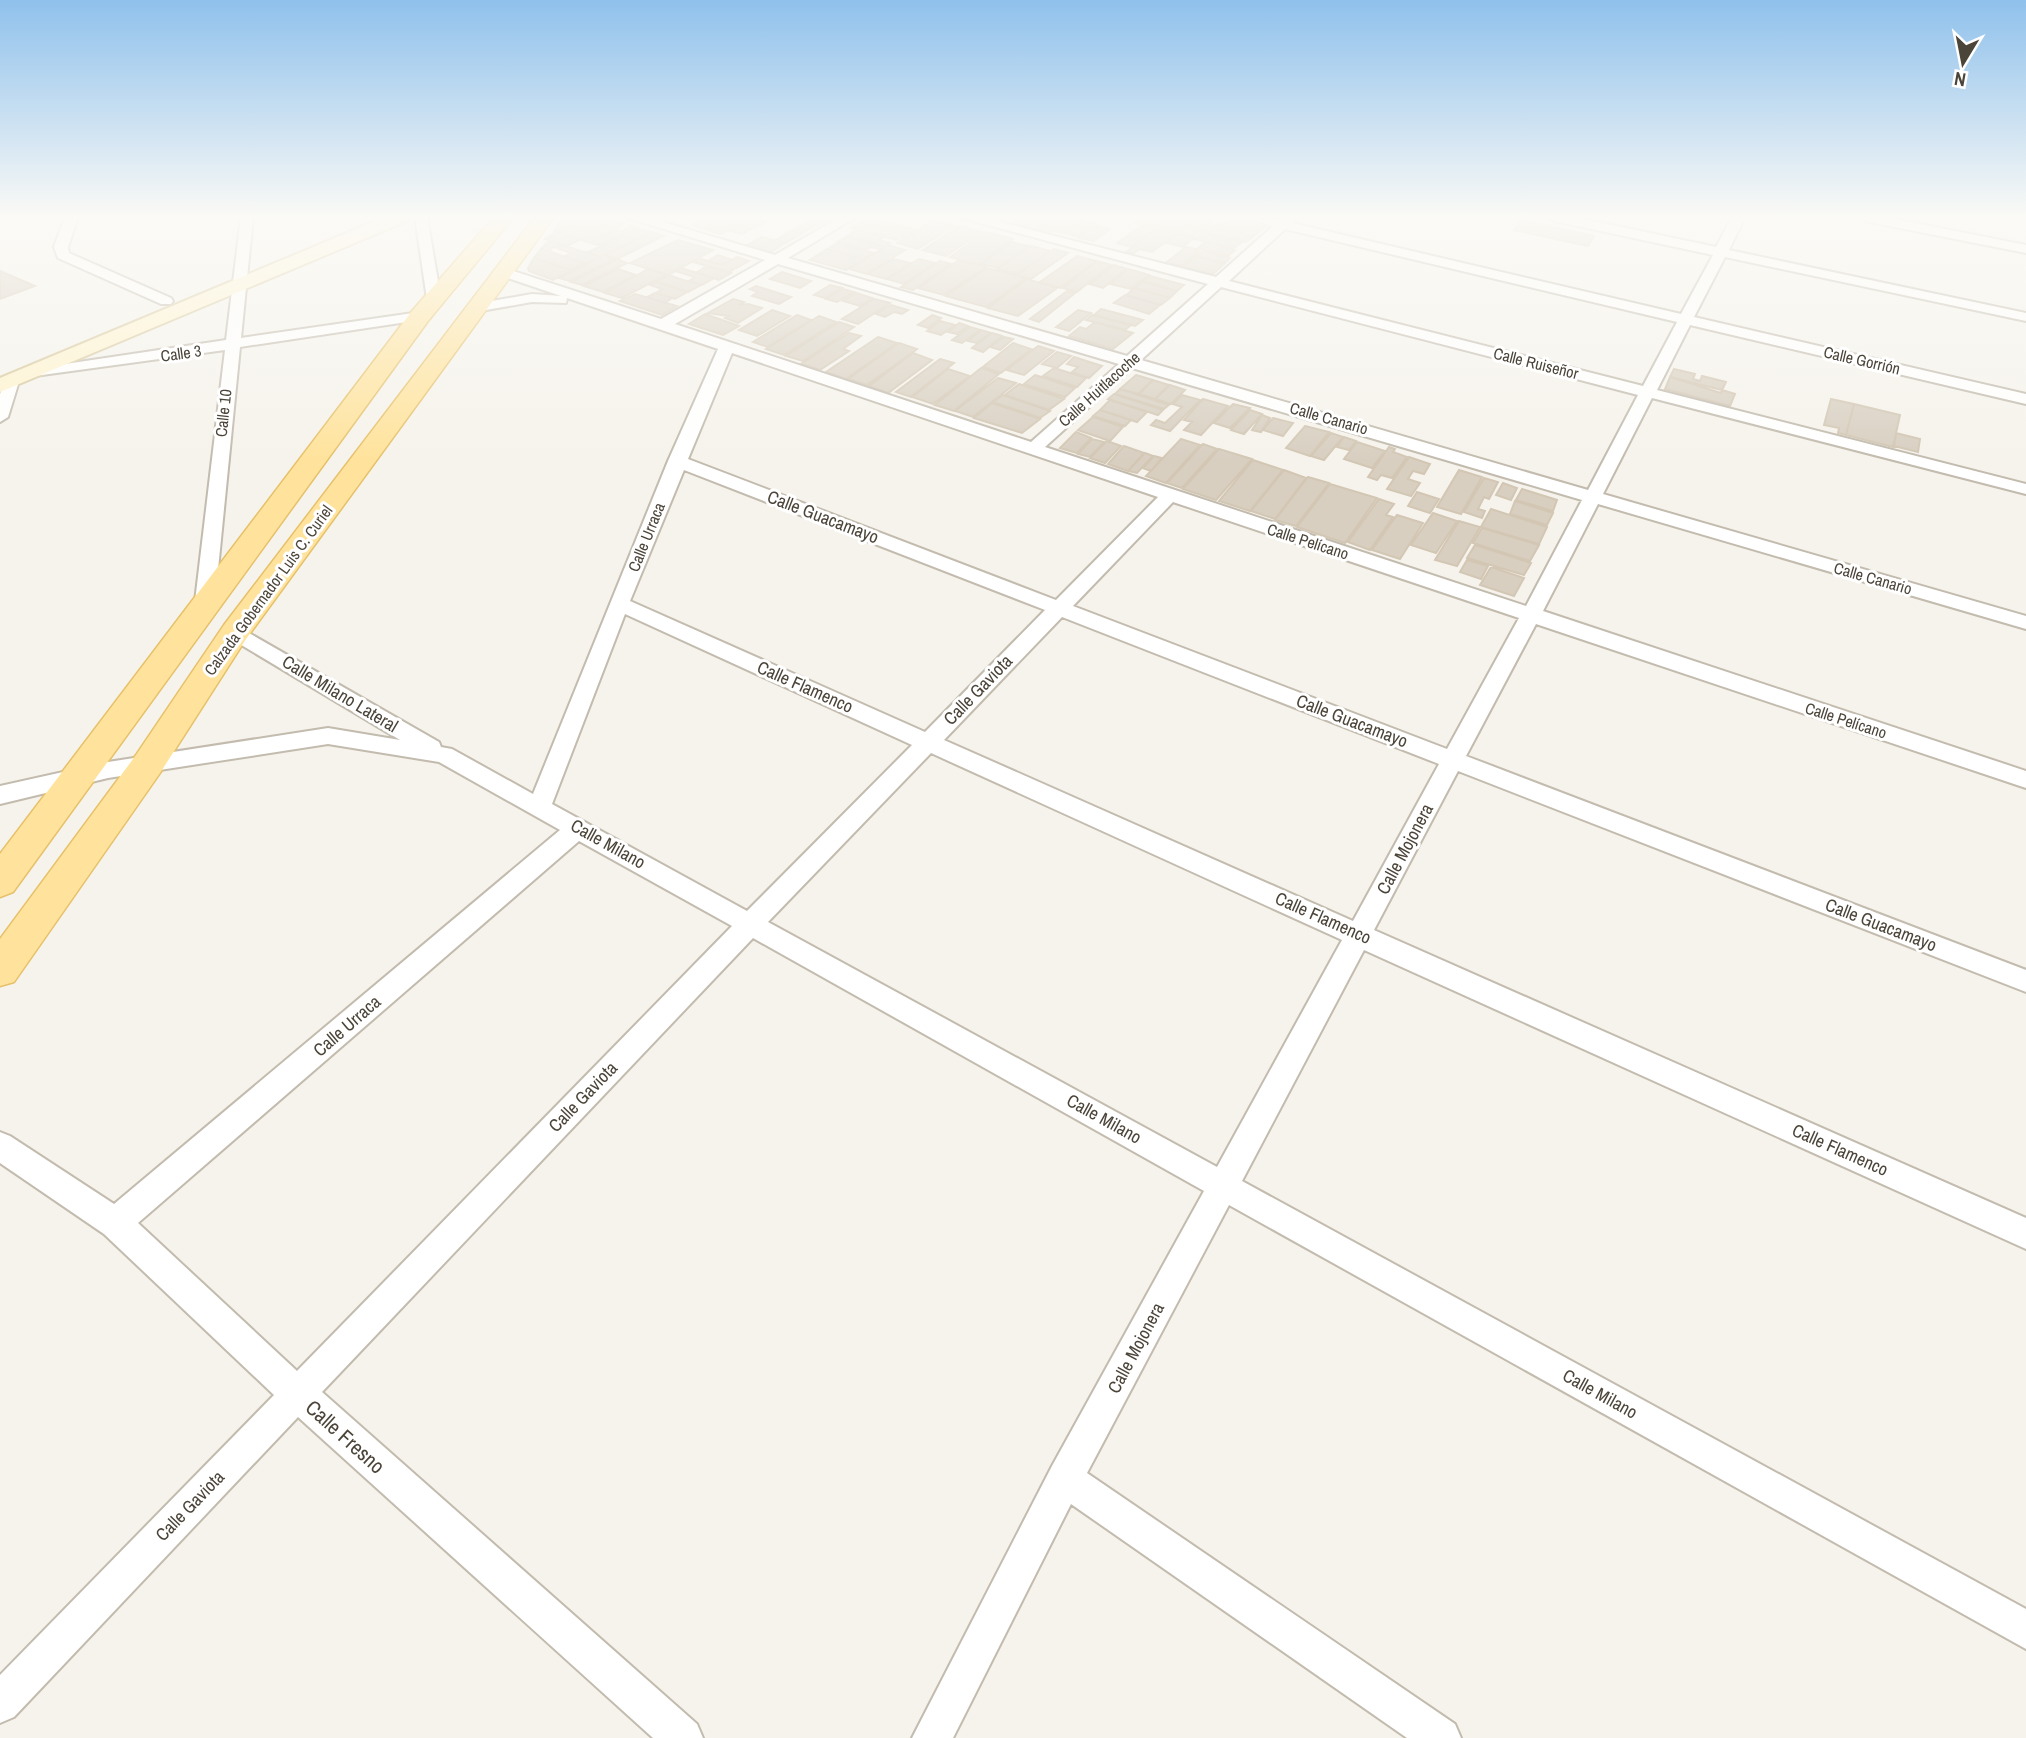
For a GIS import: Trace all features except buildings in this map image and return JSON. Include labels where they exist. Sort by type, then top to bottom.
[{"type":"main road","points":[[10,378],[175,298]]},
{"type":"main road","points":[[10,378],[193,298]]},
{"type":"main road","points":[[0,882],[435,298]]},
{"type":"main road","name":"Calzada Gobernador Luis C. Curiel","points":[[0,970],[148,764],[235,632],[484,298]]},
{"type":"street","points":[[160,298],[166,301]]},
{"type":"street","name":"Calle 10","points":[[204,610],[237,298]]},
{"type":"street","points":[[426,298],[427,308]]},
{"type":"street","name":"Calle Pelícano","points":[[475,309],[531,298]]},
{"type":"street","name":"Calle Pelícano","points":[[534,298],[589,302]]},
{"type":"street","name":"Calle Pelícano","points":[[578,298],[2026,780]]},
{"type":"street","points":[[662,326],[710,298]]},
{"type":"street","name":"Calle Canario","points":[[913,298],[2026,623]]},
{"type":"street","name":"Calle Huitlacoche","points":[[1033,449],[1200,298]]},
{"type":"street","name":"Calle Ruiseñor","points":[[1281,298],[2026,489]]},
{"type":"street","name":"Calle Gorrión","points":[[1601,298],[2026,399]]},
{"type":"street","name":"Calle Mojonera","points":[[932,1738],[1065,1479],[1531,615],[1697,298]]},
{"type":"street","points":[[1936,298],[2026,317]]},
{"type":"street","name":"Calle 3","points":[[10,378],[231,346],[427,308]]},
{"type":"street","name":"Calle Urraca","points":[[540,806],[677,461],[726,348]]},
{"type":"street","points":[[0,417],[10,378]]},
{"type":"street","name":"Calle Guacamayo","points":[[677,461],[2026,981]]},
{"type":"street","name":"Calle Gaviota","points":[[0,1703],[751,923],[1170,495]]},
{"type":"street","name":"Calle Flamenco","points":[[619,604],[2026,1234]]},
{"type":"street","name":"Calle Milano Lateral","points":[[235,632],[444,755]]},
{"type":"street","name":"Calle Milano","points":[[0,795],[79,776],[328,736],[444,755],[2026,1630]]},
{"type":"street","name":"Calle Urraca","points":[[115,1223],[578,828]]},
{"type":"street","name":"Calle Fresno","points":[[0,1146],[115,1223],[298,1394],[683,1738]]},
{"type":"street","points":[[1065,1479],[1441,1738]]}]
